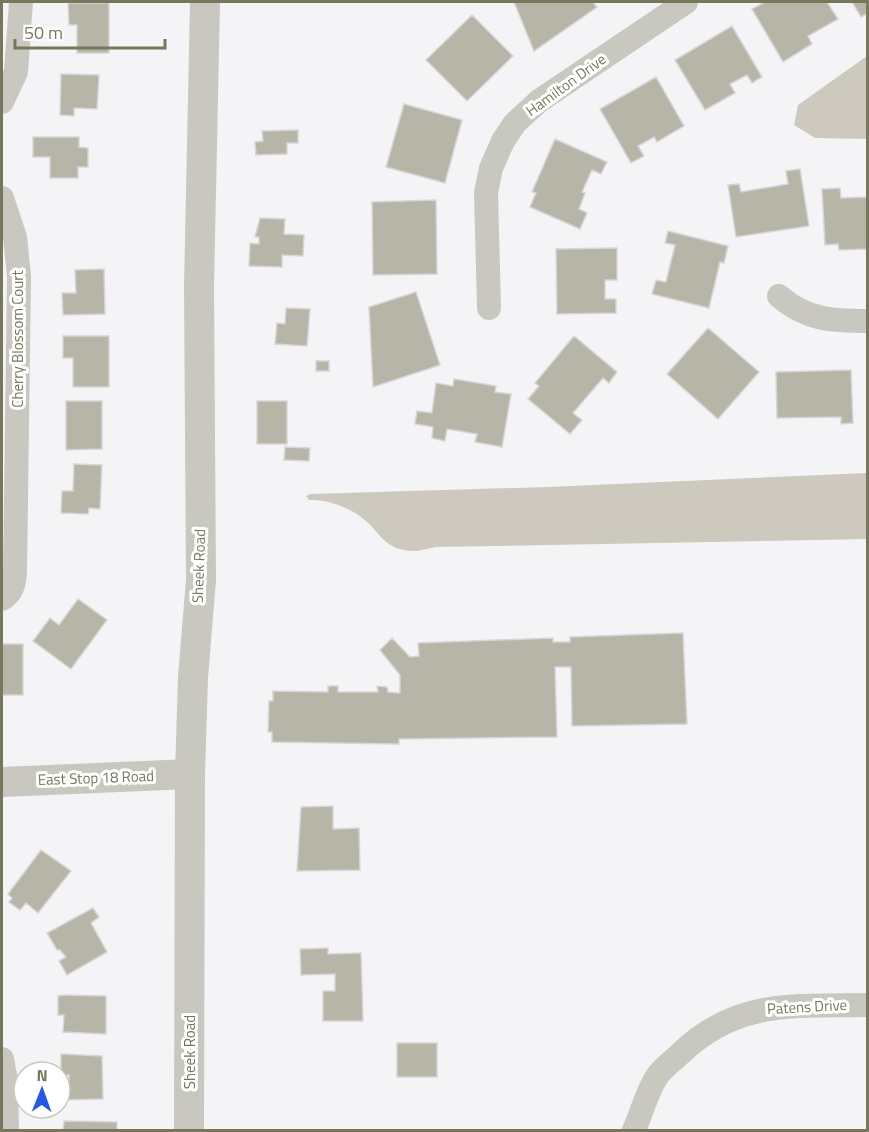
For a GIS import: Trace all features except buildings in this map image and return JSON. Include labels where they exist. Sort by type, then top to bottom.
[{"type":"street","points":[[2,102],[16,72],[21,2]]},
{"type":"street","name":"Sheek Road","points":[[189,1131],[192,677],[201,580],[199,287],[205,2]]},
{"type":"street","name":"Hamilton Drive","points":[[489,308],[486,193],[491,168],[503,141],[515,123],[539,101],[686,2]]},
{"type":"street","name":"Cherry Blossom Court","points":[[2,198],[12,221],[19,256],[9,487],[14,585],[9,594],[2,599]]},
{"type":"street","points":[[779,296],[795,311],[836,321],[867,321]]},
{"type":"street","name":"East Stop 18 Road","points":[[2,782],[190,774]]},
{"type":"street","name":"Patens Drive","points":[[634,1131],[658,1076],[692,1043],[738,1015],[776,1006],[867,1005]]},
{"type":"street","points":[[2,1059],[7,1089],[7,1131]]},
{"type":"shaded area","points":[[867,56],[867,139],[815,138],[794,125],[798,105]]},
{"type":"shaded area","points":[[867,473],[867,539],[436,547],[408,551],[390,545],[356,513],[329,502],[309,500],[306,496],[310,494],[548,487]]}]
